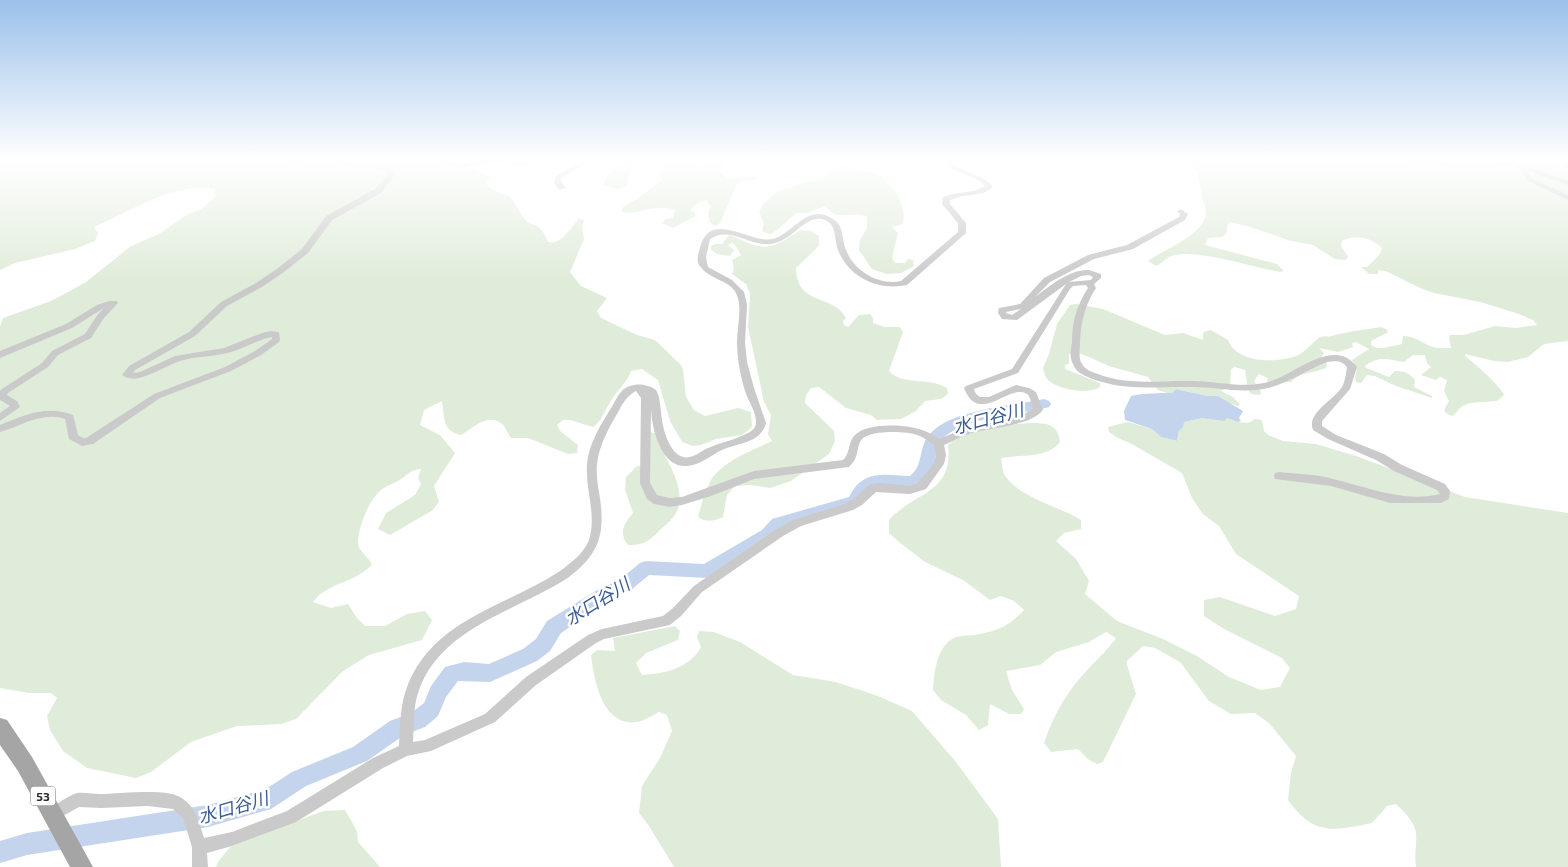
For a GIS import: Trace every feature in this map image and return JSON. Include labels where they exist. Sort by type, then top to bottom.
[{"type":"main road","name":"53","points":[[0,727],[54,814],[82,867]]},
{"type":"street","points":[[0,429],[28,418],[58,412],[70,417],[73,437],[82,442],[89,441],[157,396],[228,369],[268,347],[276,340],[276,334],[267,335],[229,350],[181,356],[142,374],[127,375],[132,368],[192,334],[233,298],[259,285],[281,270],[311,244],[329,218],[361,200]]},
{"type":"street","points":[[406,750],[411,694],[416,680],[432,654],[445,640],[463,629],[556,580],[571,569],[590,550],[597,526],[592,464],[596,446],[624,394],[629,390],[640,387],[653,392],[660,431],[670,453],[681,461],[694,461],[715,448],[747,439],[755,434],[761,421],[750,393],[743,353],[742,300],[732,283],[710,272],[702,265],[701,261],[707,238],[714,232],[731,231],[754,241],[771,242],[781,238],[806,218],[821,216],[836,224],[841,250],[850,264],[877,283],[888,286],[898,285],[904,283],[935,256],[956,241],[962,233],[962,223],[946,204],[946,200]]},
{"type":"street","points":[[939,443],[966,431],[1028,417],[1038,410],[1033,394],[1021,388],[1016,388],[990,401],[977,398],[970,392],[969,388],[1015,371],[1069,285],[1089,284],[1096,281],[1098,276],[1082,272],[1069,278],[1014,318],[1005,317],[1002,310],[1019,308],[1026,304],[1044,282],[1091,257],[1136,244],[1182,218],[1184,214],[1181,211]]},
{"type":"street","points":[[1089,284],[1092,288],[1084,301],[1075,326],[1076,362],[1084,372],[1119,385],[1193,384],[1237,388],[1267,385],[1296,374],[1320,361],[1337,356],[1344,358],[1350,362],[1352,367],[1347,387],[1318,420],[1317,428],[1332,438],[1380,457],[1398,468],[1441,487],[1445,491],[1445,496],[1424,500],[1390,499],[1331,482],[1279,476]]},
{"type":"street","points":[[0,356],[24,342],[80,321],[108,303],[114,304],[101,316],[88,336],[55,353],[45,365],[5,391],[1,396],[15,406],[0,418]]},
{"type":"street","points":[[640,387],[641,393],[646,397],[645,483],[654,500],[660,502],[705,495],[755,475],[826,464],[846,464],[854,455],[858,438],[864,433],[873,430],[913,430],[939,443]]},
{"type":"street","points":[[199,848],[232,839],[291,817],[363,771],[406,750],[426,746],[490,718],[531,681],[592,639],[602,634],[666,621],[698,589],[792,526],[849,507],[858,502],[873,488],[880,486],[910,490],[922,486],[939,464],[941,455],[939,443]]},
{"type":"street","points":[[54,814],[78,800],[148,799],[176,802],[189,814],[199,848],[200,867]]},
{"type":"green space","points":[[0,200],[150,200],[94,227],[98,233],[95,241],[75,249],[15,263],[0,270]]},
{"type":"green space","points":[[211,200],[513,200],[526,221],[542,230],[548,242],[561,239],[579,219],[584,220],[582,227],[584,239],[570,272],[581,286],[607,298],[597,311],[601,318],[637,335],[655,340],[680,364],[683,369],[686,397],[694,410],[705,416],[738,408],[751,412],[752,427],[742,435],[716,439],[701,445],[693,446],[682,442],[670,421],[658,380],[642,369],[631,371],[601,418],[593,427],[570,420],[563,420],[557,425],[560,431],[578,445],[577,453],[568,454],[528,438],[511,438],[503,425],[491,420],[481,422],[461,435],[450,430],[447,426],[442,401],[424,410],[420,425],[440,435],[455,453],[434,486],[439,502],[433,510],[390,535],[378,529],[386,513],[415,495],[421,484],[418,478],[421,469],[411,472],[379,492],[366,513],[358,543],[358,546],[372,565],[360,574],[323,592],[313,602],[331,608],[348,604],[365,626],[385,626],[407,614],[425,611],[432,620],[422,640],[369,655],[343,671],[296,719],[281,724],[237,726],[191,742],[151,772],[136,778],[87,768],[63,751],[50,730],[47,716],[57,698],[51,693],[29,693],[0,688],[0,327],[3,318],[51,301],[68,292],[86,282],[131,246],[159,234],[185,216],[203,208]]},
{"type":"green space","points":[[705,200],[699,202],[690,210],[695,213],[695,216],[673,228],[662,223],[666,219],[673,218],[675,210],[659,208],[632,213],[621,211],[624,206],[634,201]]},
{"type":"green space","points":[[707,200],[730,200],[720,223],[715,226],[710,222],[708,213],[711,206]]},
{"type":"green space","points":[[767,200],[900,200],[903,207],[903,224],[892,227],[898,233],[892,258],[895,263],[905,263],[908,259],[913,260],[914,266],[901,273],[887,274],[872,269],[859,250],[860,240],[867,228],[867,217],[863,215],[835,214],[825,206],[808,213],[796,213],[770,234],[762,231],[764,223],[759,212]]},
{"type":"green space","points":[[1203,200],[1568,200],[1568,341],[1544,344],[1528,357],[1508,362],[1494,361],[1465,354],[1492,380],[1504,395],[1497,401],[1470,403],[1462,406],[1453,416],[1447,414],[1444,410],[1449,401],[1444,391],[1447,380],[1440,377],[1436,380],[1421,375],[1431,367],[1427,363],[1425,355],[1413,355],[1404,362],[1380,359],[1365,366],[1389,377],[1395,371],[1402,371],[1415,380],[1414,387],[1432,396],[1432,398],[1396,386],[1375,376],[1367,375],[1361,383],[1356,382],[1357,368],[1352,360],[1369,349],[1356,342],[1352,343],[1353,347],[1338,352],[1319,348],[1324,353],[1321,358],[1327,363],[1326,368],[1303,374],[1291,382],[1270,383],[1267,381],[1268,378],[1259,374],[1254,381],[1261,392],[1260,395],[1251,394],[1248,390],[1245,370],[1235,367],[1231,369],[1230,386],[1221,391],[1233,397],[1240,405],[1238,406],[1218,396],[1208,396],[1176,389],[1172,393],[1158,390],[1148,377],[1109,366],[1082,354],[1071,353],[1069,355],[1069,364],[1065,365],[1065,369],[1100,383],[1100,387],[1088,391],[1073,390],[1058,386],[1047,379],[1043,368],[1057,324],[1070,305],[1076,304],[1103,309],[1165,335],[1183,333],[1203,340],[1203,332],[1211,330],[1228,340],[1240,354],[1260,360],[1282,359],[1300,354],[1320,337],[1381,327],[1388,332],[1371,341],[1371,345],[1377,348],[1402,344],[1403,336],[1407,336],[1433,347],[1451,348],[1450,335],[1464,335],[1495,326],[1516,328],[1537,325],[1533,320],[1519,314],[1480,302],[1434,293],[1420,288],[1386,271],[1378,270],[1378,274],[1369,274],[1361,267],[1367,267],[1380,254],[1382,248],[1373,241],[1358,237],[1342,241],[1341,246],[1348,257],[1346,260],[1335,259],[1313,245],[1291,241],[1230,222],[1227,226],[1227,232],[1223,237],[1208,238],[1205,245],[1277,264],[1284,271],[1280,272],[1192,254],[1179,254],[1169,257],[1156,266],[1148,261],[1183,240],[1200,227],[1205,220],[1206,208]]},
{"type":"green space","points":[[801,230],[811,231],[819,236],[819,246],[796,268],[802,289],[840,310],[846,318],[843,321],[844,325],[848,327],[859,315],[870,314],[873,318],[873,323],[885,327],[900,327],[903,332],[889,371],[901,378],[940,385],[947,388],[948,394],[941,399],[925,401],[916,411],[901,419],[877,420],[871,415],[846,408],[819,387],[811,388],[806,395],[805,403],[834,431],[835,441],[829,454],[791,481],[770,488],[750,485],[735,486],[727,495],[723,517],[707,521],[698,517],[709,484],[714,476],[728,463],[772,441],[768,434],[771,415],[764,402],[748,327],[750,293],[746,284],[732,274],[734,269],[732,260],[741,255],[732,243],[728,245],[734,250],[730,256],[717,254],[711,250],[711,246],[722,244],[729,235],[755,245],[767,247],[781,242]]},
{"type":"green space","points":[[1203,418],[1227,418],[1248,423],[1255,419],[1262,420],[1264,431],[1268,435],[1283,441],[1316,444],[1359,457],[1465,497],[1568,513],[1568,867],[1416,867],[1414,826],[1396,804],[1387,806],[1372,823],[1335,829],[1316,825],[1297,812],[1288,800],[1291,773],[1296,756],[1269,723],[1255,713],[1231,714],[1209,701],[1180,662],[1155,648],[1143,646],[1127,661],[1136,694],[1103,762],[1097,764],[1089,760],[1078,749],[1051,752],[1044,743],[1062,702],[1116,638],[1106,632],[1089,642],[1056,652],[1040,665],[1006,671],[1012,690],[1024,709],[1021,714],[1009,714],[990,704],[988,725],[979,730],[966,715],[941,700],[933,690],[934,676],[940,653],[948,642],[958,636],[974,635],[996,630],[1013,621],[1024,610],[1014,601],[1001,596],[990,600],[963,580],[925,562],[889,533],[889,520],[939,483],[945,473],[948,461],[948,445],[957,438],[990,429],[1032,423],[1051,426],[1058,433],[1060,442],[1055,447],[1041,453],[1001,458],[1003,472],[1018,489],[1081,520],[1081,529],[1064,533],[1056,541],[1076,559],[1089,581],[1085,594],[1117,621],[1163,639],[1197,656],[1229,677],[1261,690],[1280,687],[1290,668],[1282,658],[1224,629],[1204,616],[1204,600],[1220,597],[1275,616],[1296,609],[1299,596],[1236,554],[1219,526],[1203,514],[1192,498],[1182,473],[1118,438],[1109,432],[1108,427],[1128,422],[1152,429],[1161,437],[1177,441],[1179,431],[1184,422]]},
{"type":"green space","points":[[650,432],[655,433],[672,470],[679,489],[680,499],[675,515],[650,539],[642,543],[628,545],[623,536],[623,529],[633,513],[625,489],[626,477],[636,467],[648,463]]},
{"type":"green space","points":[[675,626],[680,631],[678,640],[646,653],[636,663],[642,675],[676,669],[683,665],[701,647],[697,637],[699,631],[714,632],[740,642],[793,675],[836,682],[878,696],[912,711],[956,762],[998,819],[1001,867],[674,867],[639,813],[642,786],[660,758],[672,731],[667,715],[659,712],[641,721],[628,722],[618,719],[609,711],[598,690],[591,655],[597,650],[615,651],[613,638]]},
{"type":"green space","points":[[345,810],[357,831],[358,842],[380,867],[216,867],[230,847],[323,811]]},
{"type":"water","points":[[1176,389],[1208,396],[1218,396],[1243,411],[1239,418],[1241,421],[1238,422],[1227,418],[1224,421],[1203,418],[1184,422],[1183,427],[1179,431],[1177,441],[1161,437],[1152,429],[1125,420],[1124,411],[1131,396],[1172,393]]},
{"type":"waterway","name":"水口谷川","points":[[0,852],[27,844],[208,816],[271,798],[299,779],[360,754],[397,728],[418,720],[431,709],[438,692],[452,673],[464,671],[490,673],[530,655],[543,645],[554,627],[605,594],[625,585],[646,568],[707,571],[768,535],[778,524],[855,501],[860,491],[875,480],[913,482],[923,473],[927,466],[933,441],[942,431],[954,425],[985,415],[1044,404]]}]
